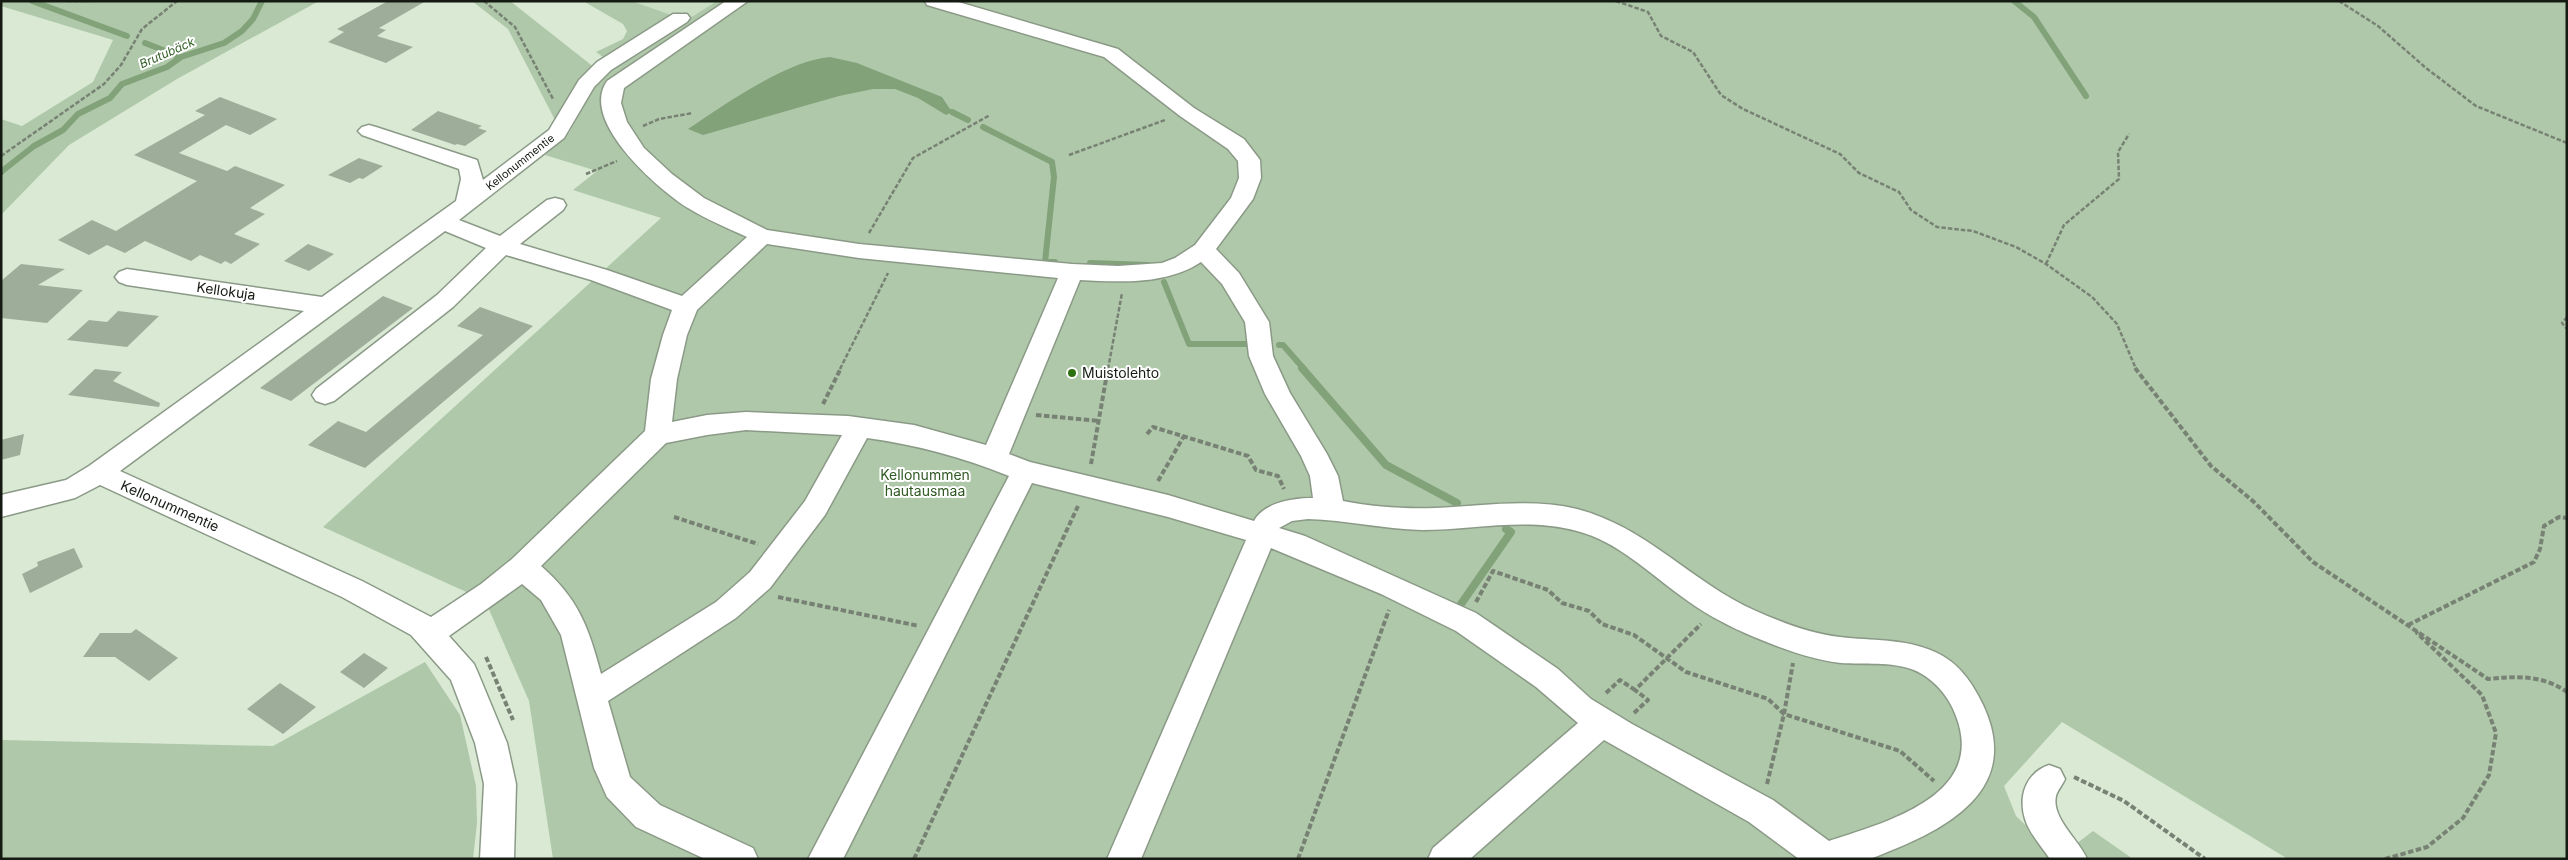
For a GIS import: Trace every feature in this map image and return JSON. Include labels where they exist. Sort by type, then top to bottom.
[{"type":"street","points":[[739,1],[614,85],[611,103],[617,122],[636,152],[664,179],[696,203],[762,236],[859,251],[1072,272],[1125,274],[1165,270],[1183,263],[1204,250],[1242,199],[1250,178],[1249,160],[1236,144],[1188,112],[1111,53],[934,1]]},
{"type":"street","name":"Kellonummentie","points":[[497,859],[500,784],[490,743],[464,673],[421,626],[352,589],[250,541],[174,510],[99,473],[466,204],[557,134],[586,84],[604,66],[680,18]]},
{"type":"street","name":"Kellonummentie","points":[[369,131],[469,165],[472,179],[466,204]]},
{"type":"street","points":[[325,396],[445,301],[502,246],[555,204]]},
{"type":"street","points":[[442,221],[502,246],[599,275],[686,306]]},
{"type":"street","points":[[658,435],[664,380],[675,335],[686,306],[762,236]]},
{"type":"street","points":[[1204,250],[1231,279],[1257,322],[1261,356],[1278,394],[1314,454],[1324,476],[1327,498],[1334,510]]},
{"type":"street","points":[[994,459],[1072,272]]},
{"type":"street","name":"Kellokuja","points":[[127,277],[326,306]]},
{"type":"street","points":[[429,634],[491,592],[522,567],[658,435],[707,425],[746,421],[813,424],[860,427],[914,434],[974,451],[1024,471],[1146,501],[1262,534],[1295,544],[1466,622],[1547,678],[1601,722],[1761,811],[1826,858],[1929,819],[1956,799],[1978,762],[1978,732],[1964,696],[1942,669],[1910,656],[1837,650],[1797,638],[1729,612],[1619,537],[1580,521],[1547,515],[1430,519],[1357,515],[1334,510],[1303,507],[1290,509],[1268,522],[1262,534],[1124,859]]},
{"type":"street","points":[[591,696],[726,610],[748,591],[782,552],[814,508],[860,427]]},
{"type":"street","points":[[825,859],[1024,471]]},
{"type":"street","points":[[1,506],[75,488],[99,473]]},
{"type":"street","points":[[522,567],[551,592],[575,633],[610,768],[618,788],[648,816],[741,859]]},
{"type":"street","points":[[1445,859],[1601,722]]},
{"type":"street","points":[[2049,779],[2039,792],[2041,818],[2070,859]]},
{"type":"path","points":[[67,1],[89,1]]},
{"type":"path","points":[[1,156],[104,84],[121,65],[142,29],[177,1]]},
{"type":"path","points":[[484,1],[515,27],[565,122]]},
{"type":"path","points":[[1616,1],[1648,12],[1661,36],[1693,52],[1721,95],[1743,109],[1840,154],[1858,173],[1899,192],[1911,210],[1937,226],[1973,231],[2016,247],[2046,264],[2092,297],[2117,324],[2132,364],[2211,466],[2254,502],[2313,562],[2488,679],[2522,675],[2556,682],[2567,692]]},
{"type":"path","points":[[2339,1],[2378,26],[2426,68],[2476,106],[2567,142]]},
{"type":"path","points":[[1069,155],[1188,112]]},
{"type":"path","points":[[624,134],[659,119],[693,114]]},
{"type":"path","points":[[859,251],[913,158],[990,116]]},
{"type":"path","points":[[2046,264],[2064,224],[2120,179],[2118,152],[2129,134]]},
{"type":"path","points":[[586,174],[636,152]]},
{"type":"path","points":[[813,424],[897,255]]},
{"type":"path","points":[[914,859],[1087,487],[1125,274]]},
{"type":"path","points":[[2567,317],[2562,323],[2567,329]]},
{"type":"path","points":[[1013,413],[1099,421]]},
{"type":"path","points":[[1147,434],[1153,427],[1248,456],[1256,470],[1278,476],[1290,509]]},
{"type":"path","points":[[1146,501],[1184,436]]},
{"type":"path","points":[[674,517],[782,552]]},
{"type":"path","points":[[2408,625],[2534,562],[2540,550],[2544,526],[2559,517],[2567,518]]},
{"type":"path","points":[[1466,622],[1492,572],[1548,590],[1562,603],[1589,612],[1602,624],[1634,635],[1686,672],[1768,698],[1784,714],[1900,751],[1956,799]]},
{"type":"path","points":[[1298,859],[1397,589]]},
{"type":"path","points":[[748,591],[942,631]]},
{"type":"path","points":[[1635,690],[1719,606]]},
{"type":"path","points":[[2385,859],[2427,847],[2463,818],[2489,775],[2496,734],[2482,695],[2408,625]]},
{"type":"path","points":[[1761,811],[1784,714],[1797,638]]},
{"type":"path","points":[[1620,680],[1648,700],[1601,722],[1620,680]]},
{"type":"path","points":[[2049,779],[2066,775],[2089,781],[2205,859]]},
{"type":"shaded area","points":[[631,1],[717,1],[686,21]]},
{"type":"shaded area","points":[[830,57],[857,63],[942,97],[952,112],[946,115],[918,98],[895,89],[873,89],[839,96],[703,135],[688,129],[756,85],[795,66]]},
{"type":"green space","points":[[1,1],[319,1],[177,79],[69,145],[1,215],[1,119],[22,126],[93,82],[113,40],[1,6]]},
{"type":"green space","points":[[472,1],[510,1],[595,68],[555,120],[508,29]]},
{"type":"green space","points":[[583,1],[631,1],[674,16],[607,60],[596,52],[623,39],[627,31],[623,24]]},
{"type":"green space","name":"Kellonummen hautausmaa","points":[[717,1],[2567,1],[2567,859],[2288,859],[2062,722],[2004,786],[2016,816],[2060,859],[553,859],[529,701],[487,605],[473,595],[323,527],[661,218],[573,190],[597,171],[545,155],[569,133],[596,83],[614,66]]},
{"type":"green space","points":[[425,662],[460,715],[476,786],[477,823],[473,859],[1,859],[1,740],[273,746]]},
{"type":"green space","points":[[2093,831],[2133,859],[2089,859],[2076,844]]},
{"type":"building","points":[[388,1],[426,1],[379,28],[386,30],[377,36],[413,47],[386,63],[328,42],[344,32],[337,29]]},
{"type":"building","points":[[220,97],[277,119],[250,135],[226,125],[179,153],[227,171],[235,166],[285,185],[250,208],[265,214],[234,234],[260,244],[231,264],[225,261],[221,264],[200,255],[191,261],[145,241],[125,253],[107,245],[89,255],[58,240],[92,220],[116,231],[197,181],[134,155],[205,115],[195,111]]},
{"type":"building","points":[[438,111],[482,126],[478,128],[487,131],[465,146],[455,145],[411,130]]},
{"type":"building","points":[[359,158],[383,166],[363,179],[359,178],[350,183],[328,175]]},
{"type":"building","points":[[308,244],[334,254],[309,271],[284,261]]},
{"type":"building","points":[[21,264],[65,269],[38,285],[83,290],[47,323],[1,318],[1,281]]},
{"type":"building","points":[[383,296],[413,308],[291,401],[260,388]]},
{"type":"building","points":[[480,307],[533,326],[365,468],[308,445],[338,421],[366,432],[483,335],[457,326]]},
{"type":"building","points":[[118,311],[159,316],[127,347],[67,340],[89,320],[107,322]]},
{"type":"building","points":[[95,369],[122,372],[113,381],[160,403],[159,407],[68,395]]},
{"type":"building","points":[[24,434],[20,455],[1,460],[1,440]]},
{"type":"building","points":[[74,548],[83,567],[30,593],[22,574],[38,566],[37,562]]},
{"type":"building","points":[[136,629],[178,658],[149,681],[115,657],[83,657],[100,633],[131,633]]},
{"type":"building","points":[[364,653],[388,668],[364,688],[340,672]]},
{"type":"building","points":[[280,683],[316,707],[283,734],[247,709]]},
{"type":"waterway","points":[[32,1],[127,36]]},
{"type":"waterway","name":"Brutubäck","points":[[181,57],[224,43],[242,31],[253,19],[262,1]]},
{"type":"waterway","points":[[2014,1],[2034,17],[2086,96]]},
{"type":"waterway","points":[[145,43],[181,57]]},
{"type":"waterway","name":"Brutubäck","points":[[1,172],[34,146],[63,130],[78,114],[110,98],[122,84],[167,67],[181,57]]},
{"type":"waterway","points":[[952,112],[968,120]]},
{"type":"waterway","points":[[983,127],[1052,162],[1054,177],[1045,262],[1055,262]]},
{"type":"waterway","points":[[1090,263],[1148,265]]},
{"type":"waterway","points":[[1164,282],[1189,344],[1251,344]]},
{"type":"waterway","points":[[1279,345],[1283,345],[1304,369]]},
{"type":"waterway","points":[[1302,368],[1386,465],[1457,503]]},
{"type":"waterway","points":[[1459,607],[1511,532],[1506,529]]},
{"type":"place","name":"Muistolehto","points":[[1072,373]]}]
